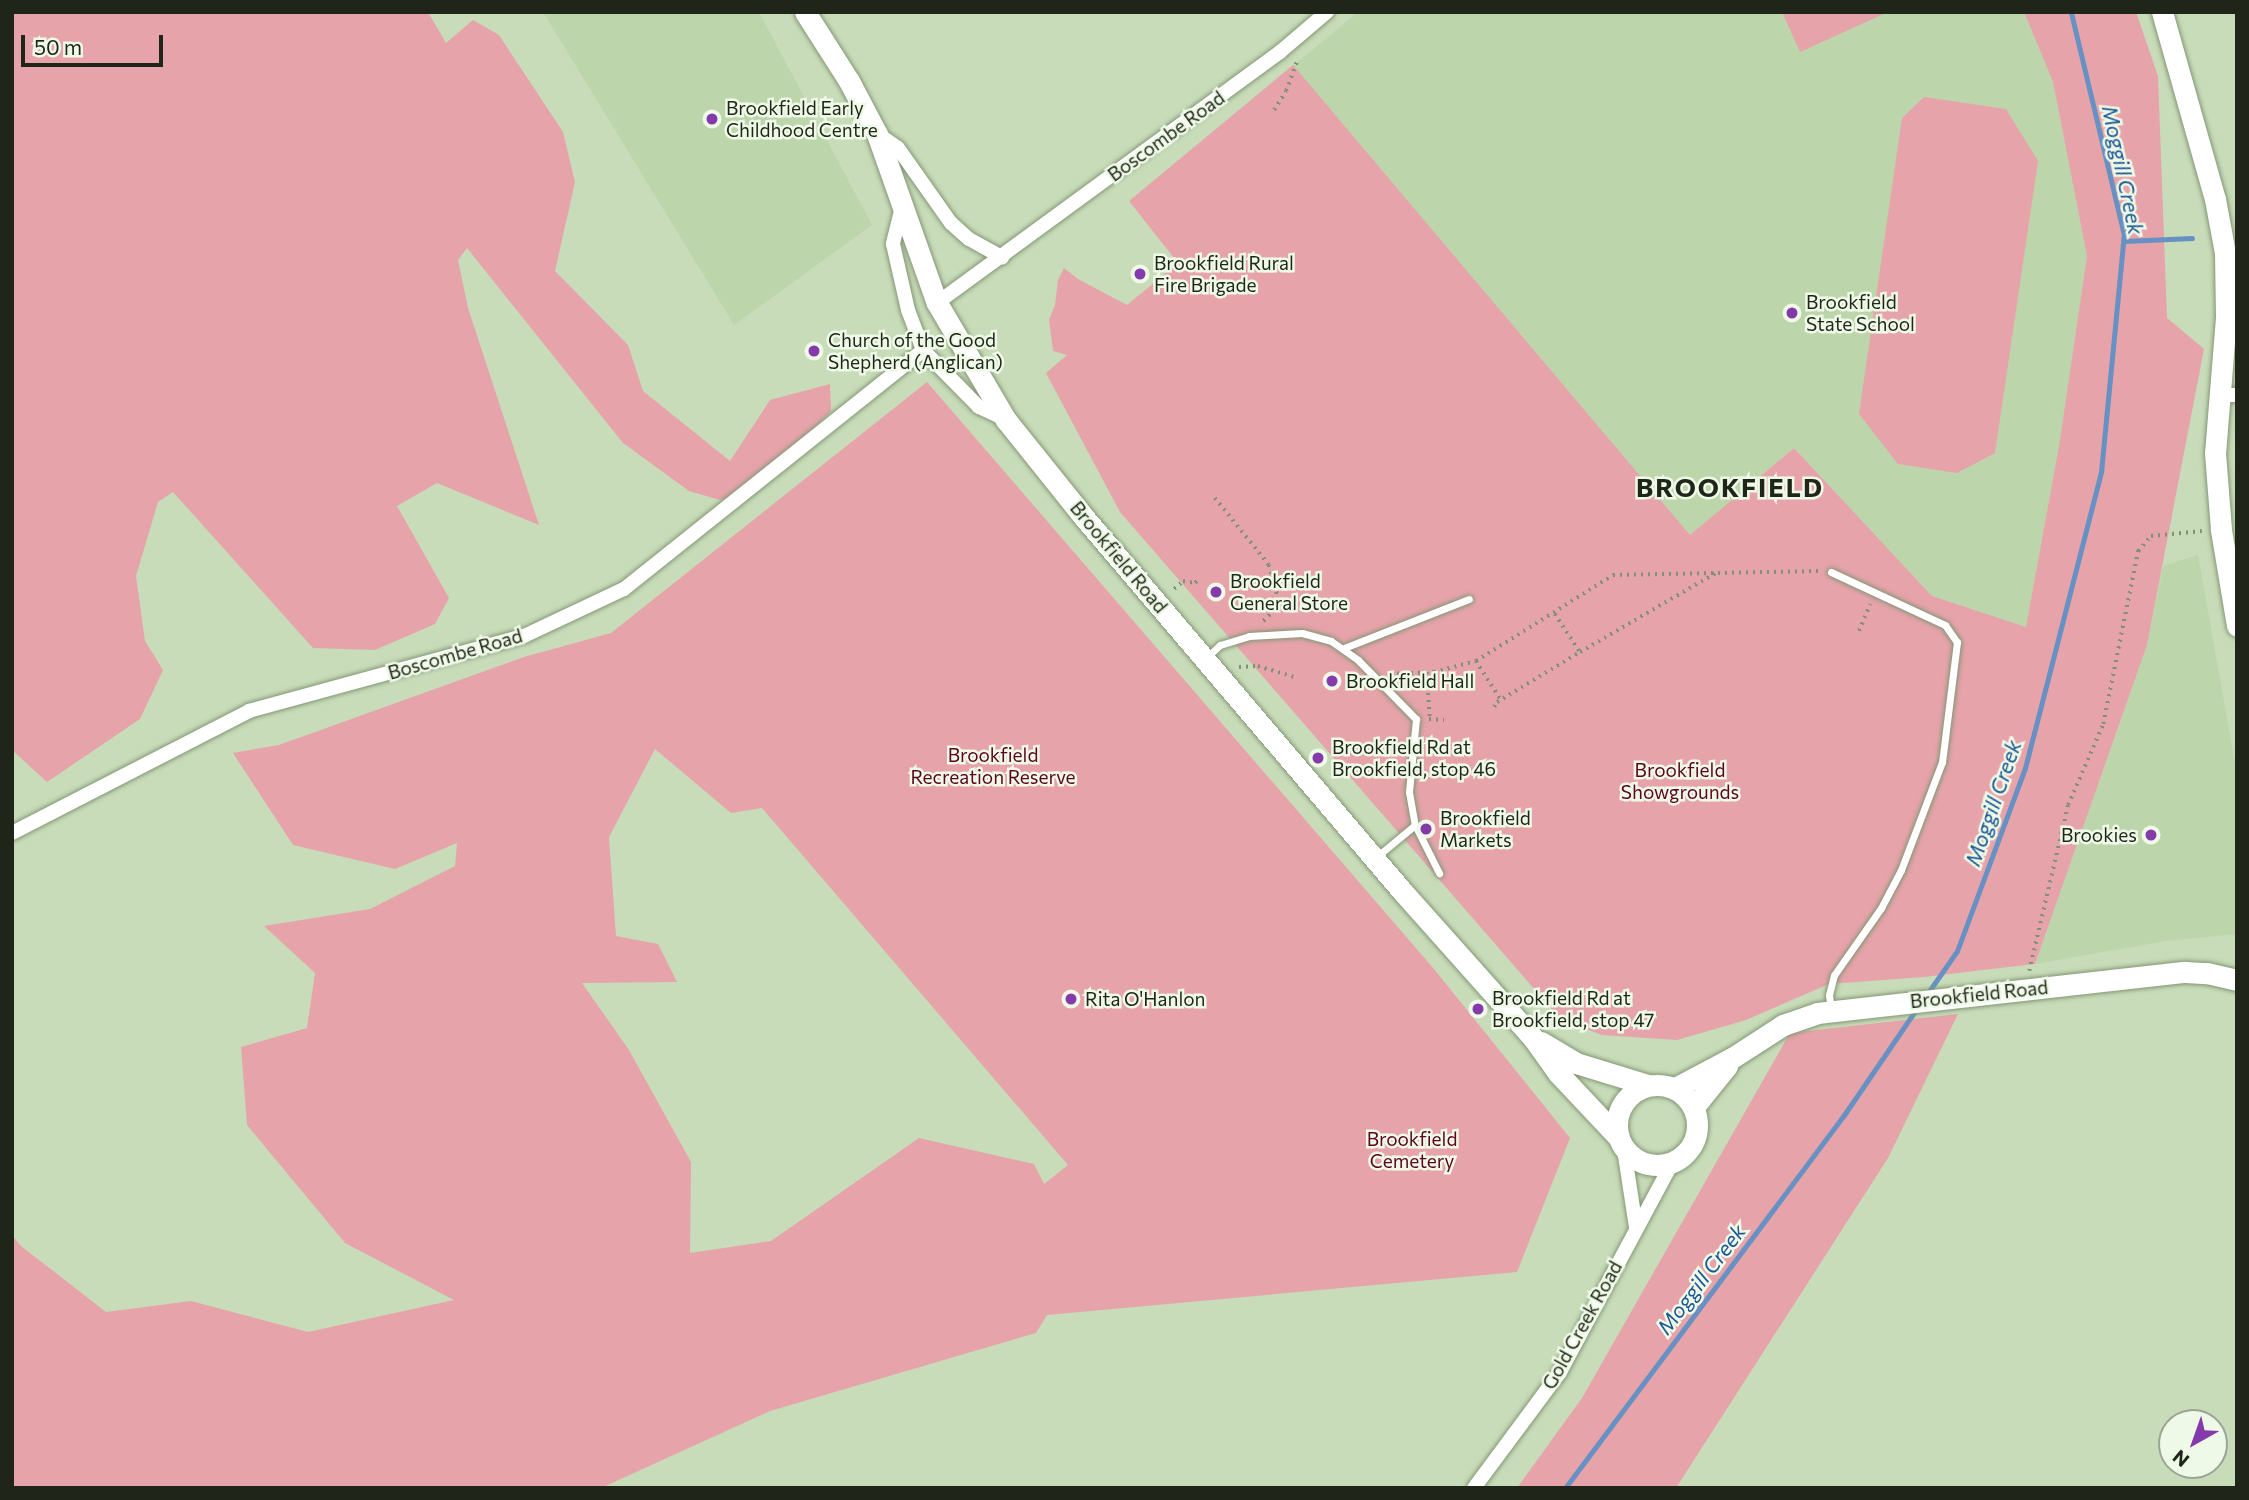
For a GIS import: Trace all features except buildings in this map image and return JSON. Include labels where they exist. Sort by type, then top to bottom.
[{"type":"main road","name":"Brookfield Road","points":[[805,12],[849,81],[877,134],[937,303],[1006,419],[1082,515],[1375,858],[1533,1038],[1558,1073],[1621,1143]]},
{"type":"main road","points":[[2162,12],[2215,199],[2225,253],[2228,395],[2215,453],[2221,530],[2237,626]]},
{"type":"main road","name":"Brookfield Road","points":[[1675,1088],[1732,1058],[1783,1026],[1831,1011],[2185,972],[2207,973],[2237,980]]},
{"type":"main road","name":"Brookfield Road","points":[[1533,1038],[1576,1063],[1648,1085]]},
{"type":"main road","name":"Brookfield Road","points":[[1694,1107],[1732,1058]]},
{"type":"main road","points":[[1648,1085],[1675,1088],[1694,1107],[1697,1133],[1684,1156],[1672,1163],[1646,1164],[1621,1143],[1619,1111],[1625,1099],[1648,1085]]},
{"type":"street","name":"Boscombe Road","points":[[937,303],[1280,52],[1327,12]]},
{"type":"street","points":[[877,134],[898,148],[951,223],[969,239],[1002,257]]},
{"type":"street","points":[[903,201],[893,244],[908,310],[923,350],[979,407],[1006,419]]},
{"type":"street","name":"Boscombe Road","points":[[12,834],[249,711],[524,636],[624,589],[923,350]]},
{"type":"street","points":[[1621,1143],[1636,1227]]},
{"type":"street","name":"Gold Creek Road","points":[[1474,1488],[1560,1372],[1672,1163]]},
{"type":"lane","points":[[1831,572],[1945,625],[1957,642],[1942,762],[1896,880],[1881,908],[1834,975],[1829,995],[1831,1011]]},
{"type":"lane","points":[[1344,648],[1468,599]]},
{"type":"lane","points":[[1206,658],[1220,645],[1250,635],[1302,633],[1344,648],[1416,719],[1409,792],[1415,825],[1439,873]]},
{"type":"lane","points":[[1375,858],[1415,825]]},
{"type":"path","points":[[1274,110],[1286,91],[1300,55]]},
{"type":"path","points":[[1215,498],[1269,565],[1280,605],[1250,635]]},
{"type":"path","points":[[2029,971],[2068,805],[2103,724],[2138,551],[2151,536],[2221,530]]},
{"type":"path","points":[[1494,707],[1501,700],[1580,652],[1718,572]]},
{"type":"path","points":[[1370,675],[1427,672],[1476,661],[1555,614],[1613,575],[1831,572]]},
{"type":"path","points":[[1174,589],[1183,581],[1195,583],[1199,579]]},
{"type":"path","points":[[1859,631],[1874,592]]},
{"type":"path","points":[[1555,614],[1580,652]]},
{"type":"path","points":[[1476,661],[1501,700]]},
{"type":"path","points":[[1239,667],[1258,666],[1295,677]]},
{"type":"path","points":[[1427,672],[1430,719]]},
{"type":"shaded area","name":"Brookfield Early Childhood Centre","points":[[543,12],[759,12],[872,225],[734,325]]},
{"type":"shaded area","name":"Brookfield State School","points":[[1358,12],[2024,12],[2053,82],[2087,256],[2059,446],[2026,627],[1932,596],[1794,448],[1690,535],[1293,66]]},
{"type":"shaded area","points":[[2198,555],[2237,774],[2237,934],[2166,941],[2035,964],[2147,645],[2163,566]]},
{"type":"green space","points":[[12,12],[428,12],[446,43],[473,20],[499,35],[563,132],[575,182],[555,271],[628,345],[643,391],[730,461],[770,400],[830,384],[831,411],[751,491],[720,500],[689,491],[623,443],[467,248],[458,260],[468,308],[539,525],[437,483],[397,506],[449,598],[435,624],[375,650],[313,648],[173,492],[158,502],[136,576],[145,641],[163,670],[140,719],[47,782],[12,750]]},
{"type":"green space","points":[[1782,12],[1888,12],[1800,52]]},
{"type":"green space","name":"Brookfield Showgrounds","points":[[2024,12],[2136,12],[2158,76],[2167,318],[2204,349],[2147,645],[2035,964],[1924,977],[1829,984],[1746,1020],[1677,1040],[1602,1035],[1568,1022],[1555,1013],[1120,512],[1046,373],[1067,355],[1053,351],[1049,320],[1055,305],[1058,280],[1064,268],[1078,279],[1127,305],[1178,263],[1129,201],[1293,65],[1690,535],[1794,448],[1932,596],[2026,627],[2059,446],[2087,256],[2053,82]]},
{"type":"green space","points":[[1924,97],[2006,109],[2038,161],[1995,453],[1957,473],[1898,464],[1859,414],[1902,118]]},
{"type":"green space","points":[[927,382],[1434,969],[1570,1138],[1517,1272],[1047,1315],[1036,1333],[770,1411],[601,1488],[12,1488],[12,1235],[21,1246],[106,1312],[191,1301],[308,1332],[454,1300],[345,1243],[247,1125],[241,1047],[307,1028],[315,973],[264,926],[370,909],[455,866],[457,843],[395,869],[293,845],[233,753],[279,745],[524,657],[611,633]],"holes":[[[655,749],[731,813],[762,808],[1068,1165],[1044,1184],[1034,1164],[919,1138],[771,1241],[690,1253],[691,1162],[629,1050],[582,983],[677,982],[658,944],[616,936],[609,837]]]},
{"type":"green space","points":[[1958,1014],[1888,1158],[1676,1488],[1517,1488],[1582,1398],[1790,1033]]},
{"type":"waterway","name":"Moggill Creek","points":[[1927,994],[1957,951],[2025,768],[2101,472],[2124,235],[2071,12]]},
{"type":"waterway","points":[[2124,241],[2192,238]]},
{"type":"waterway","name":"Moggill Creek","points":[[1565,1488],[1844,1115],[1917,1008]]},
{"type":"place","name":"Brookfield Early Childhood Centre","points":[[712,119]]},
{"type":"place","name":"Brookfield Rural Fire Brigade","points":[[1140,274]]},
{"type":"place","name":"Brookfield State School","points":[[1792,313]]},
{"type":"place","name":"Church of the Good Shepherd (Anglican)","points":[[814,351]]},
{"type":"place","name":"Brookfield General Store","points":[[1216,592]]},
{"type":"place","name":"Brookfield Hall","points":[[1332,681]]},
{"type":"place","name":"Brookfield Rd at Brookfield, stop 46","points":[[1318,758]]},
{"type":"place","name":"Brookfield Markets","points":[[1426,829]]},
{"type":"place","name":"Brookies","points":[[2151,835]]},
{"type":"place","name":"Rita O'Hanlon","points":[[1071,999]]},
{"type":"place","name":"Brookfield Rd at Brookfield, stop 47","points":[[1478,1009]]},
{"type":"district","name":"BROOKFIELD","points":[[1730,487]]},
{"type":"park label","name":"Brookfield Recreation Reserve","points":[[993,766]]},
{"type":"park label","name":"Brookfield Cemetery","points":[[1412,1150]]}]
